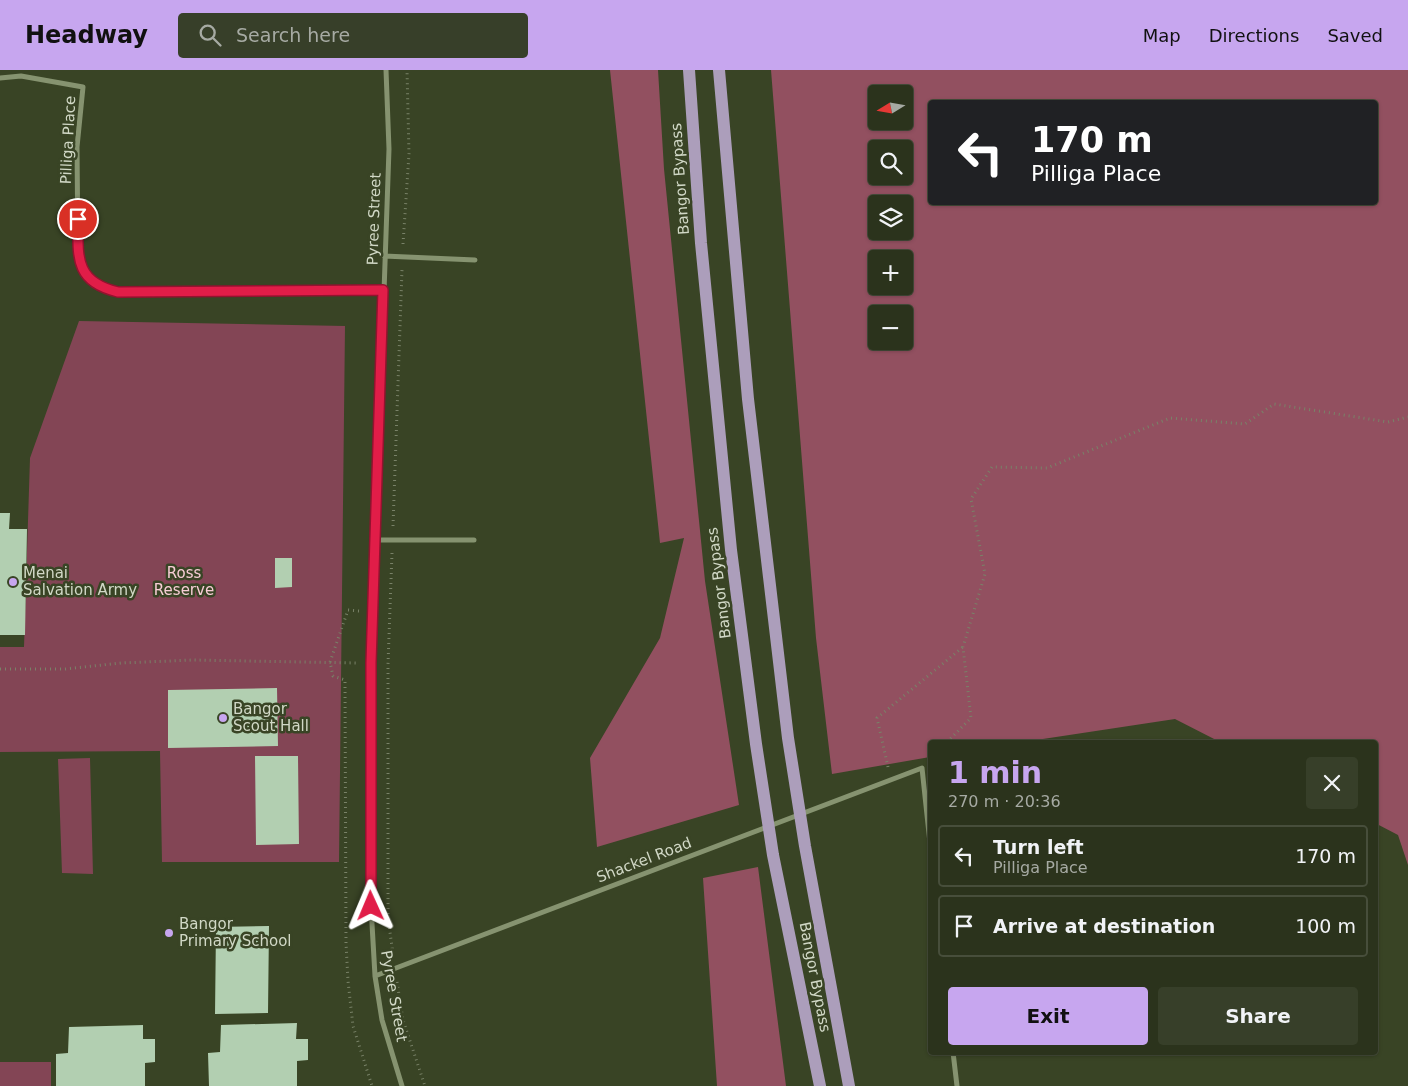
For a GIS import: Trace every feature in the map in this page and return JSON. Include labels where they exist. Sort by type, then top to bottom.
[{"type":"main road","name":"Bangor Bypass","points":[[689,70],[701,243],[727,511],[756,744],[773,855],[820,1086]]},
{"type":"main road","name":"Bangor Bypass","points":[[719,70],[748,399],[788,738],[805,846],[849,1086]]},
{"type":"street","name":"Pyree Street","points":[[386,70],[389,149],[371,663],[370,889],[375,976],[382,1020],[402,1086]]},
{"type":"street","name":"Pilliga Place","points":[[0,78],[22,76],[83,87],[77,148],[78,255],[83,270],[92,281],[104,289],[118,292],[383,290]]},
{"type":"street","points":[[384,256],[475,260]]},
{"type":"street","points":[[376,540],[474,540]]},
{"type":"street","name":"Shackel Road","points":[[375,976],[922,768],[928,824]]},
{"type":"street","points":[[953,1055],[957,1086]]},
{"type":"path","points":[[406,70],[409,154],[402,257],[388,664],[388,918],[403,1020],[425,1086]]},
{"type":"path","points":[[949,740],[971,718],[963,647],[985,574],[970,499],[992,467],[1047,468],[1170,418],[1246,424],[1274,404],[1388,422],[1408,417]]},
{"type":"path","points":[[372,1086],[353,1026],[348,981],[346,943],[345,680],[333,676],[330,662],[348,610],[390,612]]},
{"type":"path","points":[[890,780],[877,718],[963,647]]},
{"type":"path","points":[[0,669],[65,669],[121,663],[193,660],[371,663]]},
{"type":"green space","name":"Ross Reserve","points":[[79,321],[345,326],[339,862],[162,862],[160,751],[0,752],[0,647],[24,647],[30,458]]},
{"type":"green space","points":[[90,758],[93,874],[62,873],[58,759]]},
{"type":"green space","points":[[0,1062],[51,1062],[51,1086],[0,1086]]},
{"type":"shaded area","points":[[610,70],[658,70],[664,169],[705,581],[739,805],[597,847],[590,758],[660,638],[684,538],[660,543]]},
{"type":"shaded area","points":[[771,70],[1408,70],[1408,865],[1398,835],[1378,825],[1378,740],[1216,740],[1175,719],[1036,740],[928,740],[928,757],[832,774],[816,638]]},
{"type":"shaded area","points":[[758,867],[786,1086],[717,1086],[703,878]]},
{"type":"building","points":[[0,513],[10,513],[9,529],[27,529],[25,635],[0,635]]},
{"type":"building","points":[[275,558],[292,558],[292,587],[275,588]]},
{"type":"building","name":"Bangor Scout Hall","points":[[277,688],[278,746],[168,748],[168,690]]},
{"type":"building","points":[[255,756],[298,756],[299,844],[256,845]]},
{"type":"building","points":[[269,926],[268,1013],[215,1014],[216,927]]},
{"type":"building","points":[[297,1023],[296,1039],[308,1039],[308,1060],[297,1061],[297,1086],[209,1086],[208,1053],[220,1052],[221,1025]]},
{"type":"building","points":[[143,1025],[143,1039],[155,1039],[155,1062],[145,1063],[145,1086],[56,1086],[56,1054],[68,1053],[69,1027]]},
{"type":"place","name":"Menai Salvation Army","points":[[13,582]]},
{"type":"place","name":"Bangor Scout Hall","points":[[223,718]]},
{"type":"place","name":"Bangor Primary School","points":[[169,933]]},
{"type":"route","points":[[78,219],[78,255],[83,270],[92,281],[104,289],[118,292],[383,290],[371,663],[371,906]]}]
